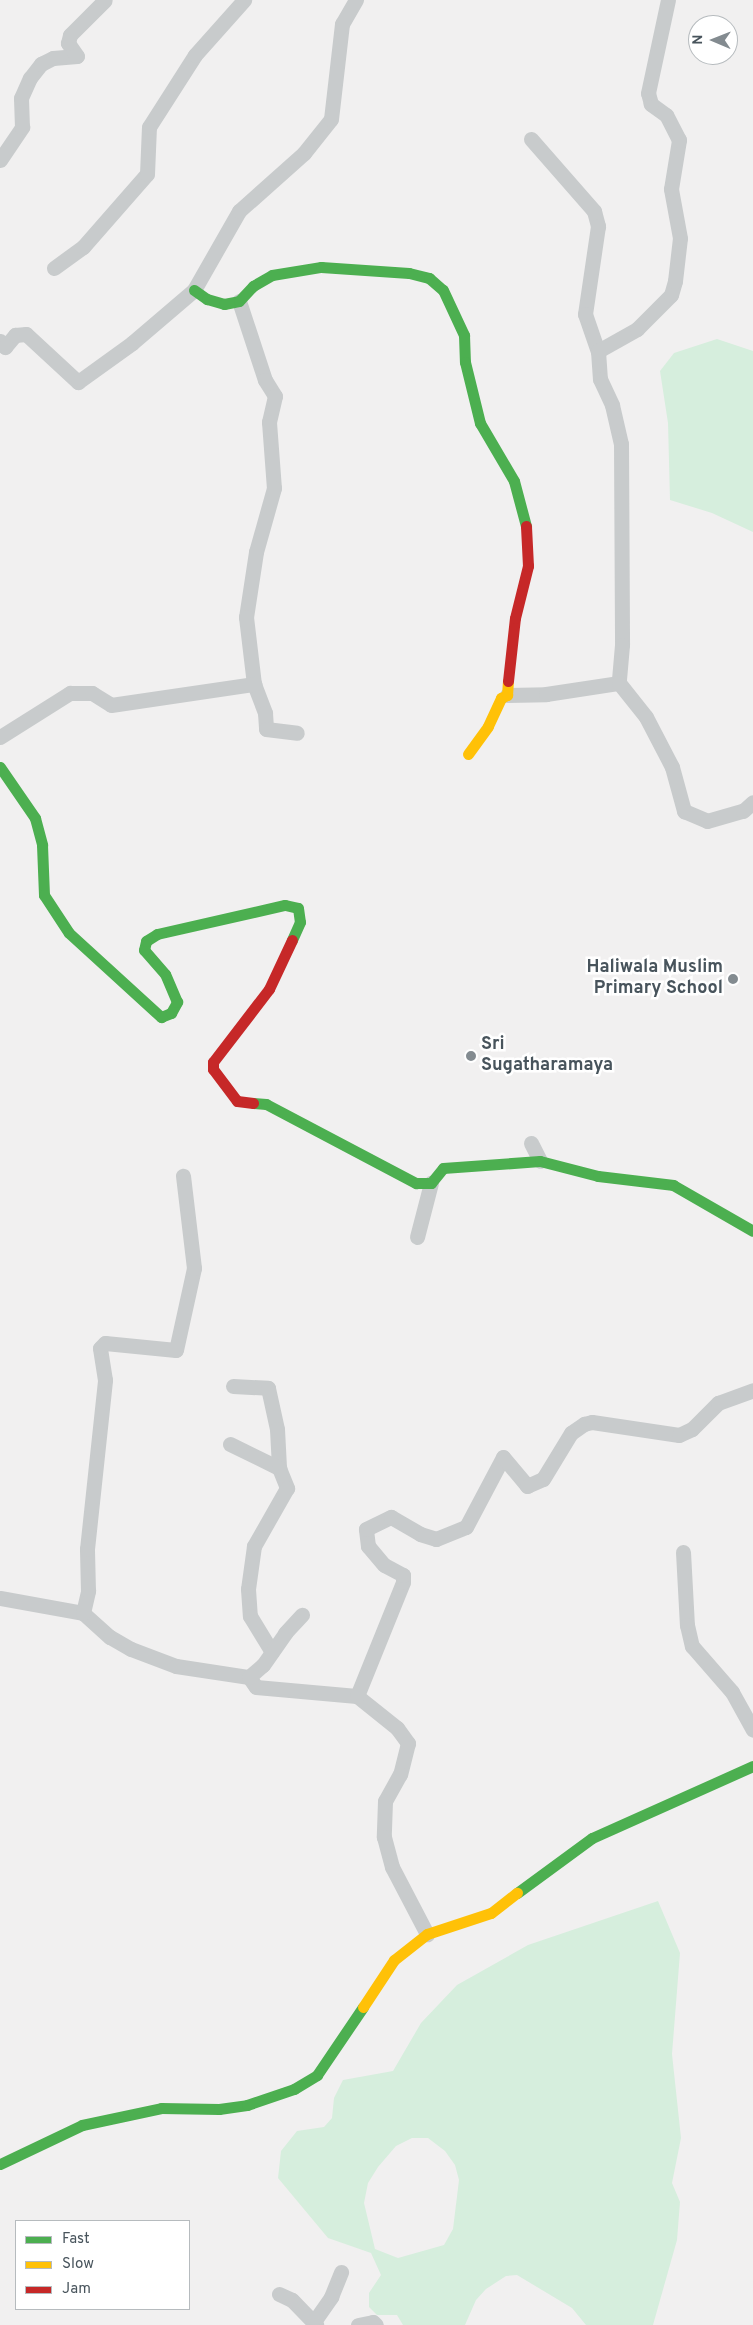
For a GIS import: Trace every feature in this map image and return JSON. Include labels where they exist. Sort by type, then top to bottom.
[{"type":"street","points":[[0,160],[22,127],[21,98],[30,78],[41,64],[53,58],[77,56],[68,43],[70,35],[105,0]]},
{"type":"street","points":[[54,268],[82,247],[147,174],[149,127],[195,54],[244,0]]},
{"type":"street","points":[[0,341],[5,346],[15,336],[26,334],[78,382],[132,343],[194,290],[239,211],[304,154],[331,118],[342,24],[356,0]]},
{"type":"street","points":[[598,351],[637,329],[671,295],[675,281],[680,238],[671,189],[678,140],[666,115],[651,104],[648,93],[668,0]]},
{"type":"street","points":[[532,139],[594,211],[598,226],[585,314],[598,351],[600,379],[612,405],[622,444],[622,645],[618,683],[646,717],[672,767],[684,811],[707,822],[743,811],[753,802]]},
{"type":"street","points":[[194,290],[207,299],[224,304],[239,301],[253,286],[272,275],[321,267],[409,273],[429,278],[443,290],[464,335],[465,362],[480,424],[514,481],[527,531],[528,566],[515,618],[508,695]]},
{"type":"street","points":[[239,301],[265,380],[275,396],[269,422],[274,488],[256,552],[246,617],[254,684],[265,713],[266,729],[297,733]]},
{"type":"street","points":[[468,754],[488,726],[501,698],[508,695],[546,694],[618,683]]},
{"type":"street","points":[[0,737],[70,693],[92,693],[111,705],[254,684]]},
{"type":"street","points":[[0,767],[35,818],[42,845],[44,895],[68,933],[161,1017],[171,1013],[177,1002],[165,974],[144,950],[146,941],[157,934],[194,924],[285,905],[298,908],[300,922],[270,989],[213,1062],[213,1070],[237,1101],[266,1104],[416,1183],[431,1183]]},
{"type":"street","points":[[531,1143],[540,1161]]},
{"type":"street","points":[[417,1237],[431,1183],[442,1168],[540,1161],[598,1176],[673,1185],[753,1230]]},
{"type":"street","points":[[83,1613],[88,1591],[88,1548],[105,1380],[100,1348],[105,1343],[176,1350],[194,1268],[183,1176]]},
{"type":"street","points":[[233,1386],[268,1388],[276,1429],[279,1468],[287,1488],[254,1546],[248,1589],[250,1616],[272,1652]]},
{"type":"street","points":[[357,1696],[403,1582],[403,1575],[384,1565],[368,1546],[366,1529],[391,1517],[420,1534],[436,1539],[466,1527],[503,1458],[527,1486],[543,1479],[571,1433],[584,1424],[592,1422],[679,1434],[692,1429],[718,1403],[753,1390]]},
{"type":"street","points":[[230,1444],[279,1468]]},
{"type":"street","points":[[683,1552],[687,1624],[692,1646],[732,1692],[753,1730]]},
{"type":"street","points":[[0,1598],[83,1613],[124,1645],[176,1666],[249,1677],[256,1687],[357,1696],[397,1728],[408,1743],[400,1774],[385,1800],[384,1837],[392,1867],[427,1934]]},
{"type":"street","points":[[249,1677],[302,1615]]},
{"type":"street","points":[[0,2164],[82,2125],[161,2108],[219,2109],[247,2105],[294,2089],[317,2075],[394,1960],[427,1934],[491,1913],[592,1838],[753,1766]]},
{"type":"street","points":[[279,2294],[292,2300],[315,2324],[341,2272]]},
{"type":"street","points":[[358,2325],[373,2322],[376,2325]]},
{"type":"green space","points":[[717,339],[753,351],[753,532],[712,513],[670,500],[668,423],[660,371],[674,353]]},
{"type":"green space","points":[[658,1901],[680,1953],[672,2054],[681,2138],[672,2183],[680,2202],[677,2240],[653,2325],[586,2325],[572,2308],[517,2275],[506,2276],[486,2289],[476,2300],[465,2325],[403,2325],[397,2315],[377,2315],[369,2307],[369,2293],[381,2275],[371,2253],[328,2238],[278,2178],[281,2151],[297,2131],[324,2127],[332,2118],[334,2098],[343,2080],[393,2071],[421,2023],[457,1985],[528,1945]],"holes":[[[412,2138],[428,2138],[445,2151],[455,2165],[459,2180],[453,2229],[444,2245],[398,2258],[375,2249],[364,2203],[368,2183],[378,2167],[396,2146]]]},
{"type":"traffic: fast","points":[[194,290],[207,299],[224,304],[239,301],[253,286],[272,275],[321,267],[409,273],[429,278],[443,290],[464,335],[465,362],[480,423],[514,481],[526,526]]},
{"type":"traffic: fast","points":[[0,767],[35,818],[42,845],[44,895],[69,933],[161,1017],[171,1013],[177,1002],[165,974],[144,950],[146,941],[157,934],[285,905],[298,908],[300,922],[292,940]]},
{"type":"traffic: fast","points":[[253,1103],[266,1104],[416,1183],[431,1183],[443,1168],[540,1161],[598,1176],[673,1185],[753,1231]]},
{"type":"traffic: fast","points":[[517,1893],[592,1838],[753,1766]]},
{"type":"traffic: fast","points":[[0,2164],[82,2125],[161,2108],[219,2109],[247,2105],[294,2089],[317,2075],[363,2007]]},
{"type":"traffic: slow","points":[[468,754],[488,726],[501,698],[507,695],[508,681]]},
{"type":"traffic: slow","points":[[363,2007],[394,1960],[427,1934],[491,1913],[517,1893]]},
{"type":"traffic: jam","points":[[508,681],[515,618],[528,566],[526,526]]},
{"type":"traffic: jam","points":[[253,1103],[237,1101],[213,1069],[213,1062],[269,989],[292,940]]},
{"type":"place","name":"Haliwala Muslim Primary School","points":[[733,979]]},
{"type":"place","name":"Sri Sugatharamaya","points":[[471,1056]]}]
